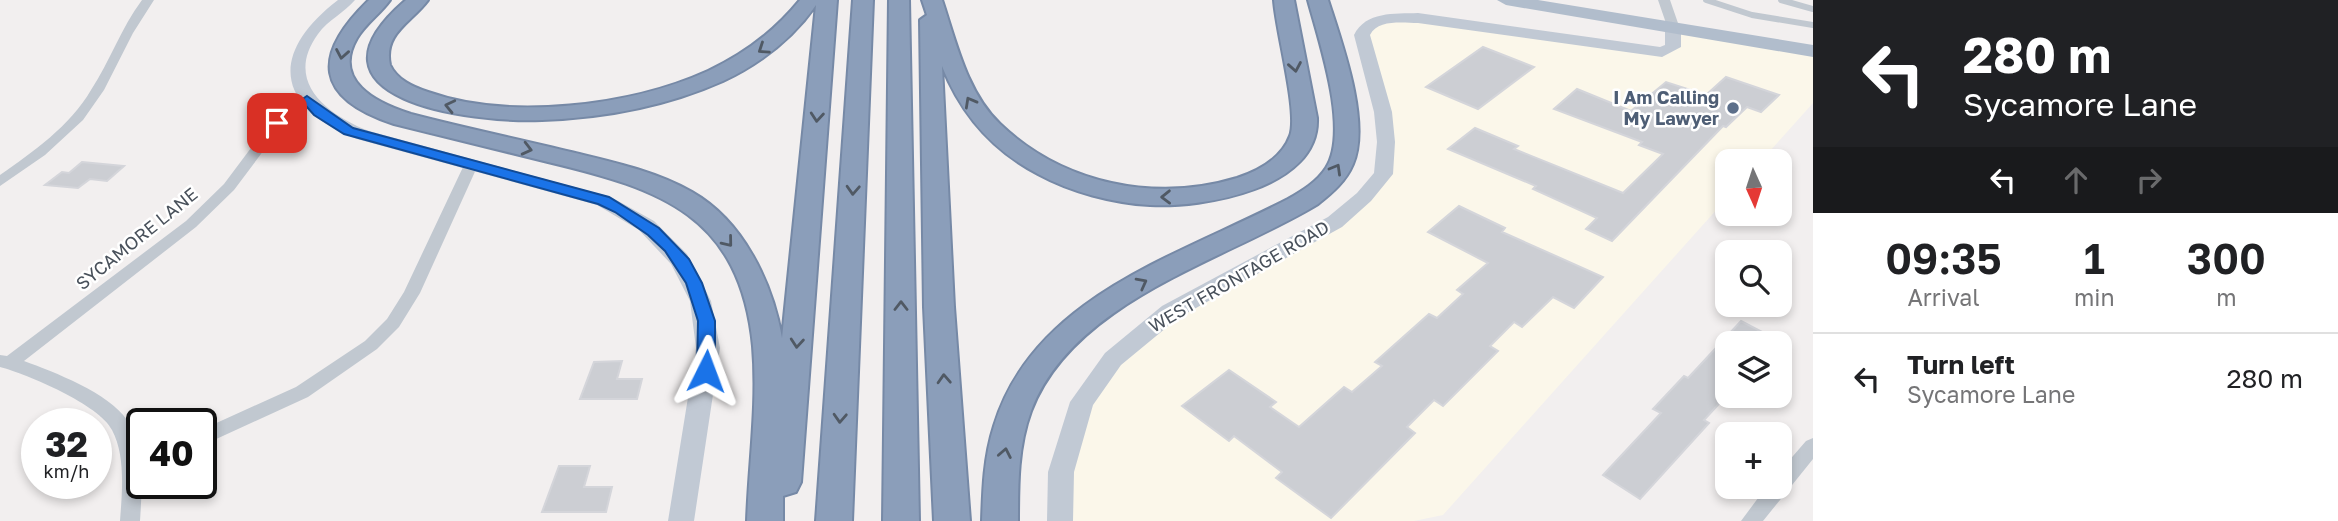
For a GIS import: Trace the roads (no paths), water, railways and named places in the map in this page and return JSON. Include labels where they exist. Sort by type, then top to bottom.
[{"type":"highway","points":[[380,0],[353,27],[340,54],[341,75],[357,96],[397,116],[590,164],[664,189],[686,200],[713,223],[738,254],[755,288],[772,370],[765,521]]},
{"type":"highway","points":[[418,0],[389,28],[380,47],[381,69],[393,84],[418,98],[458,108],[531,113],[615,104],[693,85],[736,65],[775,41],[789,29],[810,0]]},
{"type":"highway","points":[[779,521],[827,0]]},
{"type":"highway","points":[[834,521],[863,0]]},
{"type":"highway","points":[[899,0],[901,521]]},
{"type":"highway","points":[[930,0],[961,85],[974,110],[1004,141],[1038,163],[1089,186],[1158,198],[1203,195],[1246,184],[1279,168],[1296,150],[1305,125],[1282,1]]},
{"type":"highway","points":[[930,0],[939,307],[952,521]]},
{"type":"highway","points":[[1000,521],[1003,455],[1021,398],[1050,353],[1070,333],[1110,302],[1136,286],[1293,207],[1325,186],[1336,173],[1342,161],[1348,134],[1318,0]]},
{"type":"highway","points":[[1326,33],[1329,5],[1333,0]]},
{"type":"main road","points":[[1506,0],[1669,12],[1813,51]]},
{"type":"main road","points":[[1605,0],[1813,34]]},
{"type":"street","points":[[0,182],[37,156],[72,123],[97,92],[133,19],[148,0]]},
{"type":"street","points":[[346,0],[310,33],[299,62],[299,84],[307,100],[319,113],[348,131],[603,201],[654,232],[684,263],[702,303],[707,321],[708,348],[681,521]]},
{"type":"street","name":"WEST FRONTAGE ROAD","points":[[1059,521],[1061,472],[1075,426],[1083,402],[1113,359],[1133,340],[1170,313],[1335,222],[1364,197],[1383,174],[1386,142],[1383,112],[1362,35],[1366,27],[1383,19],[1418,18],[1662,52],[1673,47],[1669,12]]},
{"type":"street","name":"SYCAMORE LANE","points":[[5,361],[191,224],[229,187],[277,123],[307,100]]},
{"type":"street","points":[[217,432],[302,392],[371,345],[393,323],[412,293],[471,165]]},
{"type":"street","points":[[5,361],[66,385],[119,422],[126,440]]},
{"type":"street","points":[[1792,471],[1813,446]]},
{"type":"street","points":[[130,521],[133,499]]},
{"type":"street","points":[[1751,521],[1769,499]]},
{"type":"lane","points":[[1706,0],[1752,15],[1813,25]]},
{"type":"lane","points":[[1781,0],[1813,9]]},
{"type":"place","name":"I Am Calling My Lawyer","points":[[1733,108]]}]
